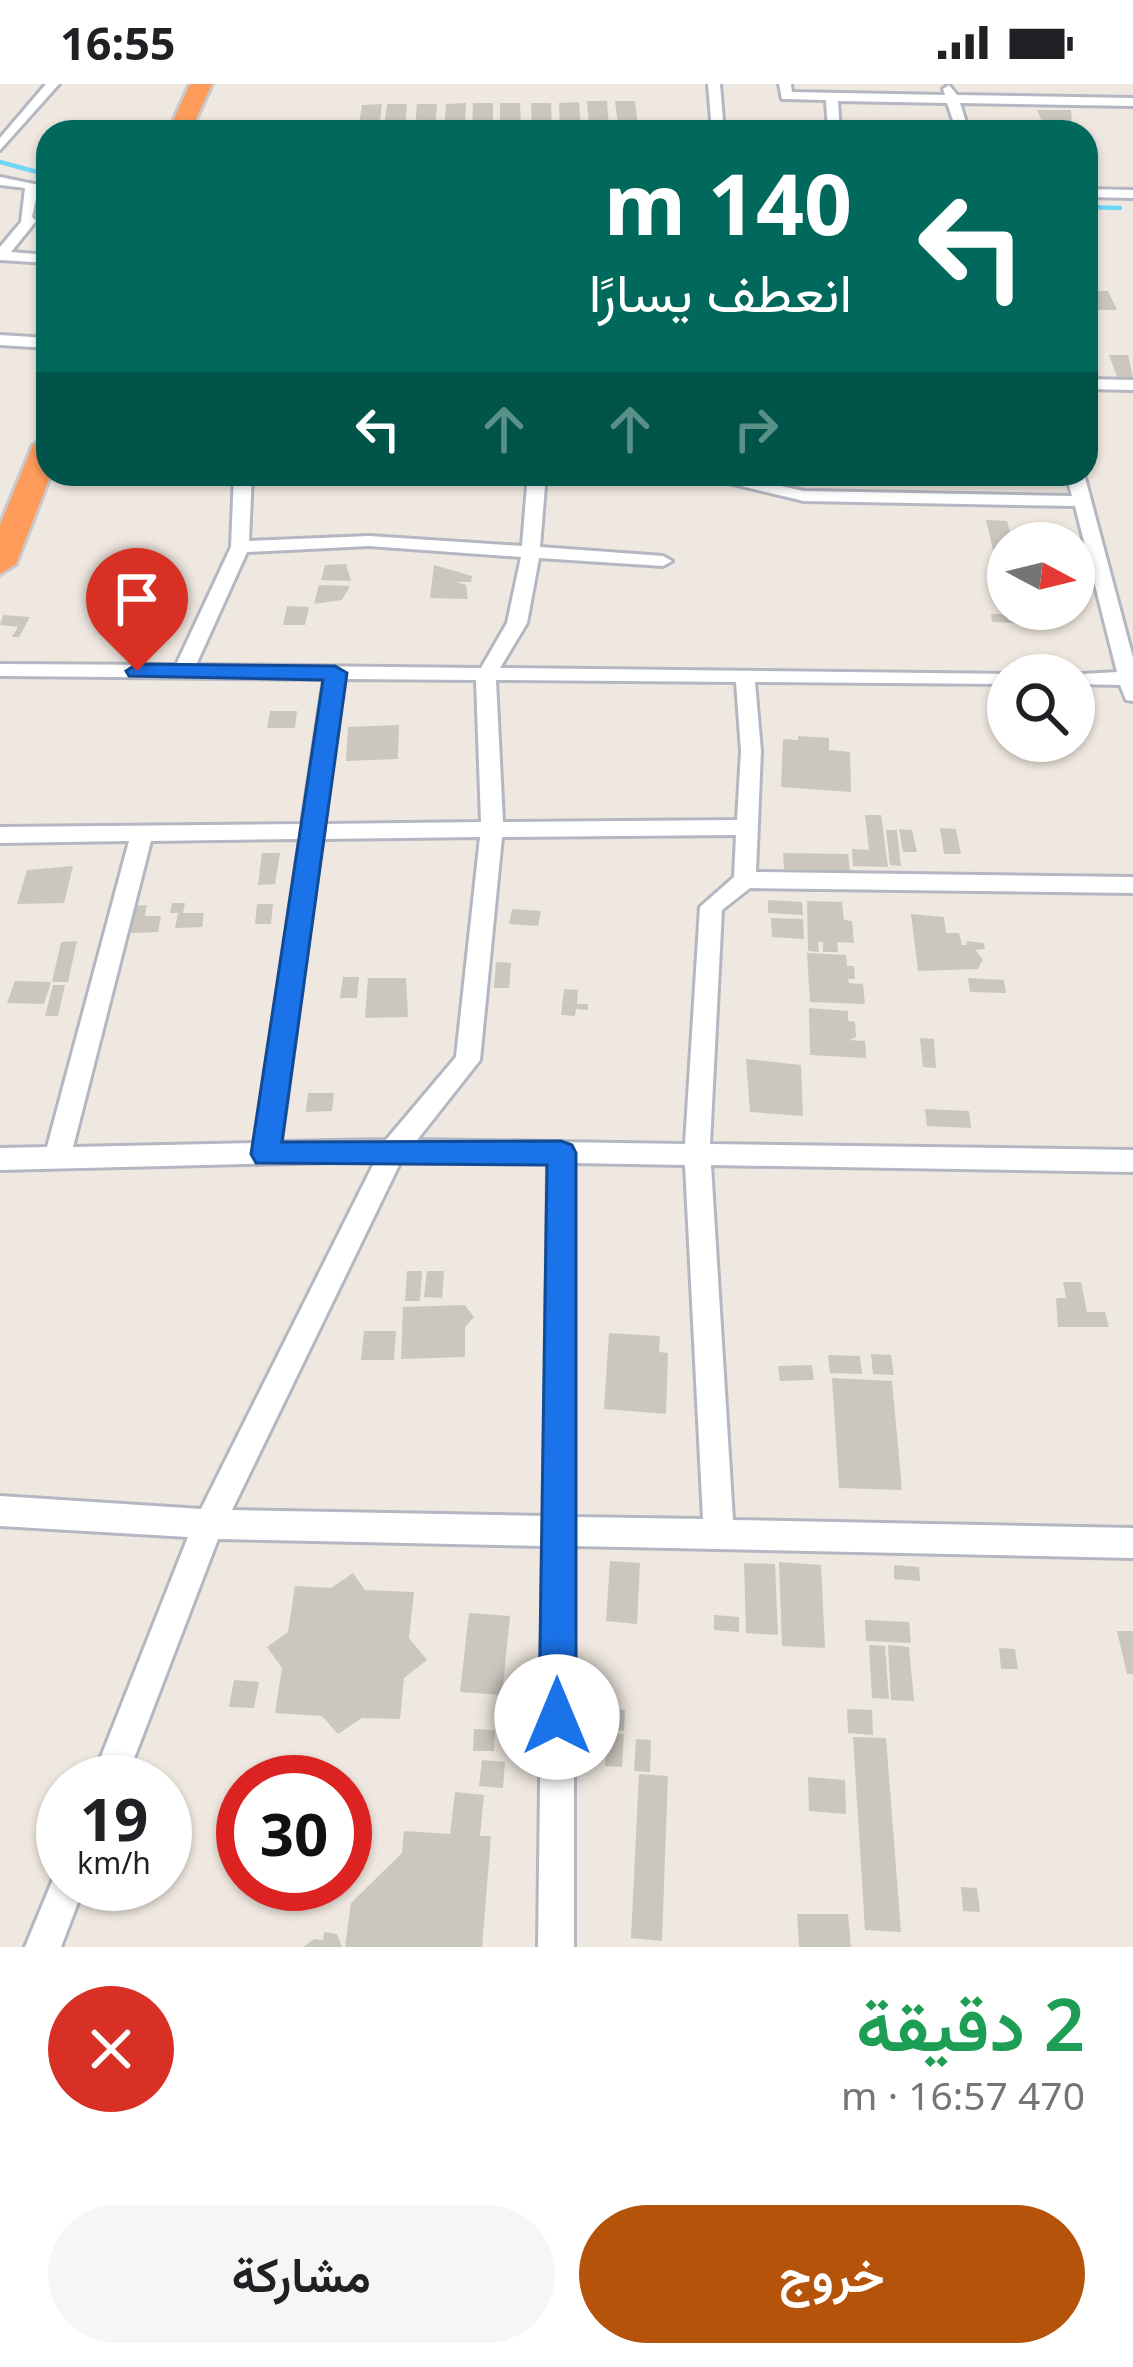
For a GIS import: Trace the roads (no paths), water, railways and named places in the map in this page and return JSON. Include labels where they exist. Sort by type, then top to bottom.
[{"type":"highway","points":[[184,120],[201,84]]},
{"type":"highway","points":[[0,564],[36,480]]},
{"type":"street","points":[[0,146],[53,84]]},
{"type":"street","points":[[714,84],[717,120]]},
{"type":"street","points":[[784,84],[786,96],[950,91],[1133,101]]},
{"type":"street","points":[[950,91],[959,120]]},
{"type":"street","points":[[832,97],[833,120]]},
{"type":"street","points":[[0,181],[32,185],[25,219],[29,221],[0,256],[36,258]]},
{"type":"street","points":[[1098,193],[1133,194]]},
{"type":"street","points":[[0,340],[36,342]]},
{"type":"street","points":[[1098,385],[1133,386]]},
{"type":"street","points":[[183,672],[240,547],[243,486]]},
{"type":"street","points":[[119,1755],[209,1524],[393,1150],[468,1060],[492,830],[486,675],[518,623],[536,486]]},
{"type":"street","points":[[770,486],[804,496],[1083,501]]},
{"type":"street","points":[[1079,486],[1131,684],[1095,680]]},
{"type":"street","points":[[240,547],[369,541],[663,560]]},
{"type":"street","points":[[0,670],[987,678]]},
{"type":"street","points":[[266,1154],[335,673]]},
{"type":"street","points":[[745,676],[751,751],[745,880]]},
{"type":"street","points":[[0,835],[747,827]]},
{"type":"street","points":[[57,1159],[142,834]]},
{"type":"street","points":[[718,1535],[697,1155],[711,908],[745,880],[1133,885]]},
{"type":"street","points":[[0,1159],[393,1150],[1133,1161]]},
{"type":"street","points":[[556,1947],[561,1153]]},
{"type":"street","points":[[0,1511],[209,1524],[1133,1544]]},
{"type":"street","points":[[43,1947],[57,1911]]},
{"type":"waterway","points":[[0,162],[36,172]]},
{"type":"waterway","points":[[1098,207],[1120,208]]}]
